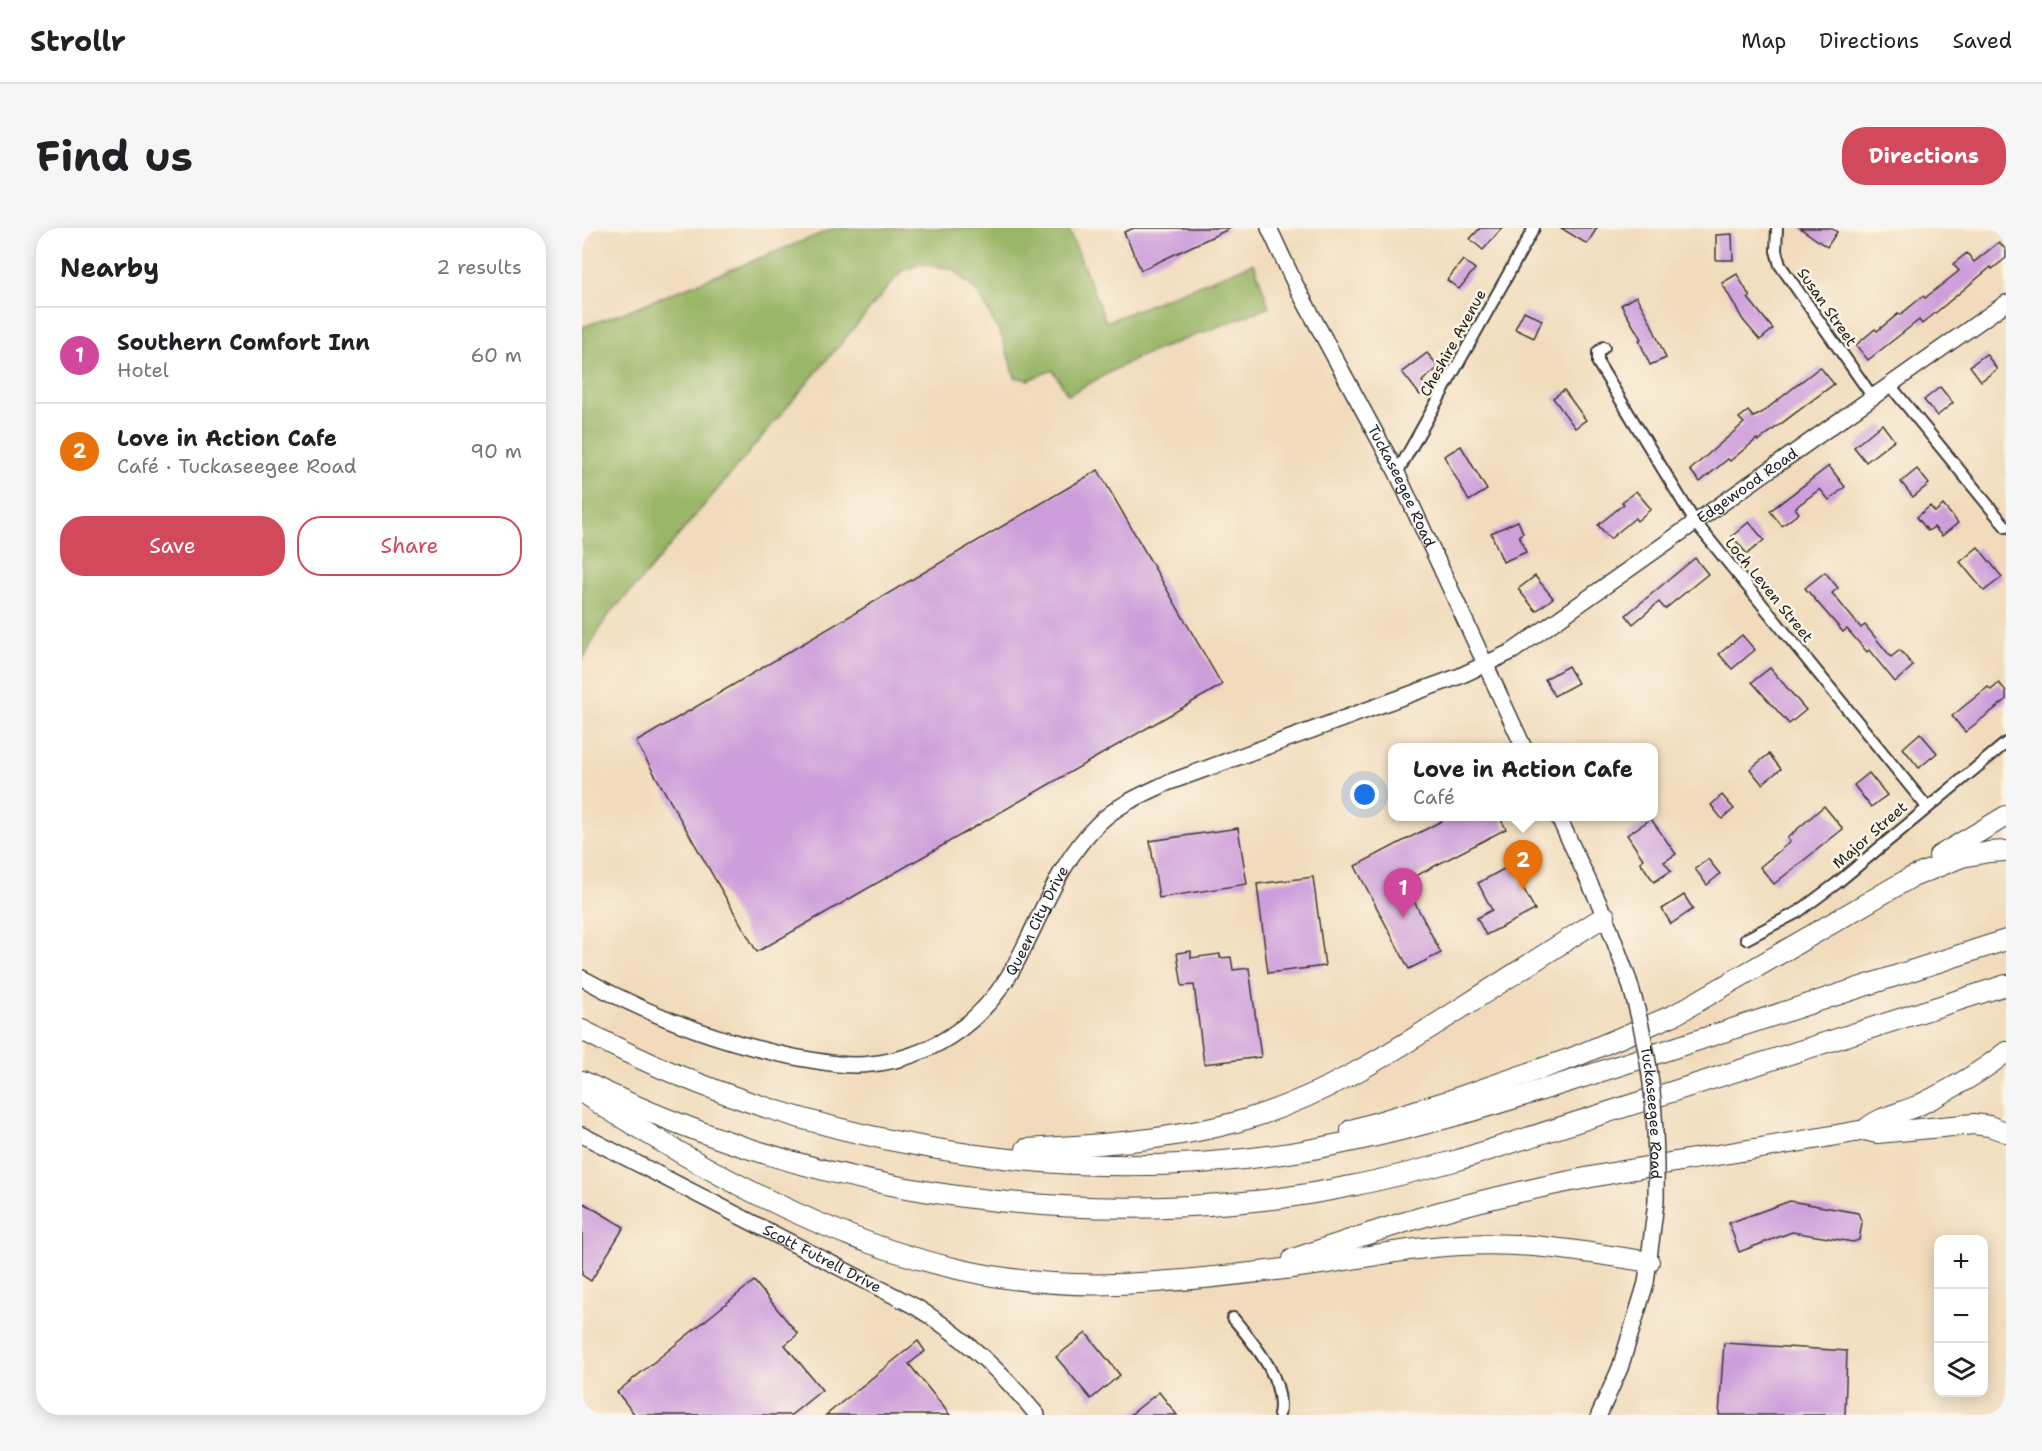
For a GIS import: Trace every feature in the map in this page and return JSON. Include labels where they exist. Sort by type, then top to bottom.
[{"type":"highway","points":[[1910,878],[1923,866],[2006,816]]},
{"type":"highway","points":[[1252,1158],[1451,1100],[1572,1058],[1676,1014],[1910,878],[1962,857],[2006,851]]},
{"type":"highway","points":[[945,1151],[1011,1150],[1129,1140],[1212,1128],[1281,1108],[1355,1074],[1605,916]]},
{"type":"highway","points":[[582,1030],[665,1070],[728,1095],[888,1141],[945,1151],[1089,1164],[1160,1164],[1252,1158],[1356,1141],[1455,1116],[2006,940]]},
{"type":"highway","points":[[582,1081],[639,1108],[719,1138],[796,1163],[865,1181],[958,1197],[1030,1205],[1087,1207],[1202,1205],[1314,1193],[1435,1166],[1561,1128],[2006,985]]},
{"type":"highway","points":[[1865,1130],[1875,1123],[1913,1108],[1958,1085],[2006,1052]]},
{"type":"highway","points":[[582,1092],[648,1134],[776,1202],[856,1237],[945,1266],[1006,1277],[1099,1284],[1154,1282],[1461,1245],[1504,1244],[1550,1247],[1649,1262]]},
{"type":"highway","points":[[1253,1271],[1381,1229],[1505,1195],[1593,1177],[1865,1130],[1877,1132],[1974,1124],[2006,1132]]},
{"type":"street","name":"Tuckaseegee Road","points":[[1269,228],[1295,284],[1397,473],[1522,743]]},
{"type":"street","name":"Cheshire Avenue","points":[[1397,473],[1534,228]]},
{"type":"street","name":"Susan Street","points":[[1777,228],[1776,251],[1780,265],[1872,396]]},
{"type":"street","name":"Edgewood Road","points":[[1485,664],[1513,651],[2006,303]]},
{"type":"street","name":"Loch Leven Street","points":[[1604,347],[1598,352],[1598,363],[1695,522],[1927,807]]},
{"type":"street","points":[[1889,384],[2006,527]]},
{"type":"street","name":"Queen City Drive","points":[[582,978],[666,1019],[716,1038],[785,1055],[828,1063],[870,1065],[918,1053],[956,1034],[972,1022],[989,1003],[1022,953],[1068,861],[1085,837],[1116,810],[1167,783],[1360,714],[1485,664]]},
{"type":"street","name":"Major Street","points":[[1746,939],[1798,912],[1838,883],[2006,743]]},
{"type":"street","name":"Tuckaseegee Road","points":[[1560,821],[1605,916],[1629,981],[1644,1035],[1653,1081],[1657,1140],[1656,1202],[1649,1262],[1635,1322],[1620,1368],[1599,1415]]},
{"type":"street","name":"Scott Futrell Drive","points":[[582,1135],[939,1321],[978,1351],[1037,1415]]},
{"type":"street","points":[[1233,1318],[1273,1372],[1281,1409],[1280,1415]]},
{"type":"green space","points":[[835,228],[1068,228],[1106,322],[1254,263],[1269,307],[1136,358],[1068,395],[1053,370],[1028,380],[1015,377],[1002,337],[979,294],[954,270],[921,264],[902,271],[641,580],[606,618],[582,661],[582,327]]},
{"type":"building","points":[[1134,228],[1231,228],[1141,270],[1124,232]]},
{"type":"building","points":[[1480,228],[1502,228],[1483,250],[1470,239]]},
{"type":"building","points":[[1561,228],[1597,228],[1587,244]]},
{"type":"building","points":[[1800,228],[1831,228],[1837,232],[1827,247]]},
{"type":"building","points":[[1732,234],[1733,260],[1716,260],[1716,235]]},
{"type":"building","points":[[1999,242],[2006,250],[2006,258],[1992,269],[1991,267],[1922,324],[1919,320],[1868,360],[1856,345],[1923,296],[1925,298],[1959,271],[1953,264],[1967,253],[1974,262]]},
{"type":"building","points":[[1463,260],[1475,269],[1459,289],[1447,280]]},
{"type":"building","points":[[1737,274],[1750,297],[1748,298],[1773,329],[1760,340],[1743,320],[1722,283]]},
{"type":"building","points":[[1636,296],[1666,358],[1650,365],[1639,340],[1641,339],[1621,305]]},
{"type":"building","points":[[1524,311],[1542,320],[1534,338],[1515,329]]},
{"type":"building","points":[[1427,353],[1439,367],[1422,381],[1428,389],[1420,395],[1402,372]]},
{"type":"building","points":[[1986,354],[1997,369],[1981,381],[1970,366]]},
{"type":"building","points":[[1820,367],[1834,384],[1730,461],[1728,459],[1700,482],[1690,470],[1744,423],[1739,418],[1748,411],[1753,417],[1760,414]]},
{"type":"building","points":[[1940,387],[1953,403],[1937,416],[1924,400]]},
{"type":"building","points":[[1564,390],[1586,420],[1575,428],[1553,398]]},
{"type":"building","points":[[1882,424],[1894,440],[1866,462],[1854,447]]},
{"type":"building","points":[[1461,446],[1487,490],[1469,501],[1444,456]]},
{"type":"building","points":[[1829,466],[1845,487],[1829,500],[1820,489],[1795,508],[1799,513],[1782,526],[1770,511]]},
{"type":"building","points":[[1917,469],[1929,484],[1913,497],[1901,482]]},
{"type":"building","points":[[1098,470],[1222,685],[757,952],[636,742]]},
{"type":"building","points":[[1636,491],[1651,509],[1637,521],[1635,518],[1610,539],[1598,525]]},
{"type":"building","points":[[1943,505],[1958,523],[1942,536],[1934,527],[1928,531],[1917,517],[1930,506],[1935,512]]},
{"type":"building","points":[[1518,521],[1523,533],[1519,535],[1526,552],[1503,562],[1491,533]]},
{"type":"building","points":[[1749,522],[1764,540],[1747,554],[1732,536]]},
{"type":"building","points":[[1978,547],[2002,577],[1984,591],[1960,562]]},
{"type":"building","points":[[1695,558],[1708,574],[1665,609],[1659,602],[1633,624],[1626,615]]},
{"type":"building","points":[[1825,572],[1838,588],[1832,593],[1861,628],[1865,625],[1891,657],[1900,650],[1913,666],[1895,682],[1869,650],[1867,652],[1847,629],[1843,632],[1805,588]]},
{"type":"building","points":[[1535,576],[1553,598],[1536,611],[1518,589]]},
{"type":"building","points":[[1742,635],[1755,650],[1732,669],[1719,654]]},
{"type":"building","points":[[1568,666],[1578,683],[1554,696],[1545,679]]},
{"type":"building","points":[[1770,668],[1806,710],[1789,724],[1752,682]]},
{"type":"building","points":[[1999,683],[2006,691],[2006,700],[1965,732],[1952,716],[1988,687],[1991,690]]},
{"type":"building","points":[[1920,733],[1937,753],[1919,768],[1903,748]]},
{"type":"building","points":[[1769,754],[1781,769],[1762,784],[1750,769]]},
{"type":"building","points":[[1869,773],[1887,795],[1871,807],[1854,785]]},
{"type":"building","points":[[1722,795],[1734,809],[1722,819],[1711,805]]},
{"type":"building","points":[[1824,806],[1843,829],[1774,884],[1760,867],[1790,842],[1787,838]]},
{"type":"building","points":[[1441,821],[1502,821],[1506,829],[1404,882],[1441,953],[1409,969],[1355,866]]},
{"type":"building","points":[[1648,821],[1652,821],[1676,854],[1664,862],[1671,871],[1654,882],[1640,862],[1643,859],[1627,835]]},
{"type":"building","points":[[1238,828],[1247,884],[1159,898],[1150,841]]},
{"type":"building","points":[[1708,859],[1720,874],[1707,885],[1695,869]]},
{"type":"building","points":[[1511,865],[1535,910],[1486,935],[1477,918],[1492,910],[1478,883]]},
{"type":"building","points":[[1313,877],[1325,966],[1268,973],[1257,884]]},
{"type":"building","points":[[1684,895],[1693,909],[1671,924],[1662,909]]},
{"type":"building","points":[[1191,951],[1191,958],[1220,954],[1220,958],[1231,957],[1233,970],[1249,968],[1261,1057],[1204,1064],[1194,985],[1182,986],[1177,953]]},
{"type":"building","points":[[1790,1201],[1858,1213],[1862,1223],[1859,1240],[1853,1242],[1792,1232],[1739,1252],[1729,1223]]},
{"type":"building","points":[[582,1202],[624,1227],[591,1281],[582,1275]]},
{"type":"building","points":[[754,1281],[798,1334],[785,1345],[822,1390],[791,1415],[635,1415],[617,1392]]},
{"type":"building","points":[[1086,1333],[1120,1375],[1091,1399],[1056,1357]]},
{"type":"building","points":[[918,1341],[925,1351],[909,1364],[950,1415],[826,1415]]},
{"type":"building","points":[[1724,1343],[1847,1351],[1845,1415],[1719,1415]]},
{"type":"building","points":[[1159,1392],[1177,1415],[1130,1415]]},
{"type":"place","name":"Love in Action Cafe","points":[[1523,890]]},
{"type":"place","name":"Southern Comfort Inn","points":[[1403,918]]}]
